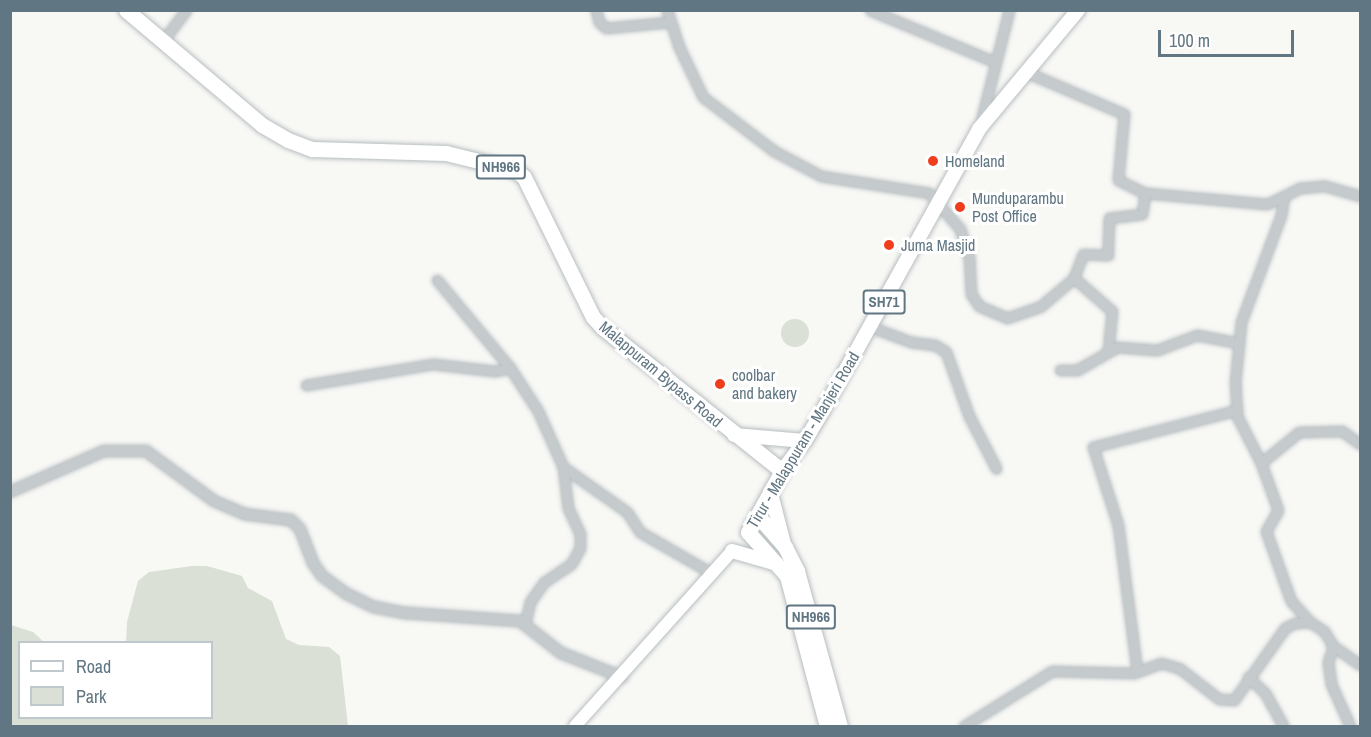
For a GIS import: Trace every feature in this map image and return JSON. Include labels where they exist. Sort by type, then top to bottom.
[{"type":"highway","name":"Malappuram Bypass Road","points":[[126,10],[262,125],[312,149],[437,152],[514,170],[524,177],[593,317],[734,435],[782,471]]},
{"type":"highway","name":"Tirur - Malappuram - Manjeri Road","points":[[748,532],[759,517],[782,471]]},
{"type":"highway","name":"NH966","points":[[759,517],[785,548],[797,571],[840,726]]},
{"type":"highway","name":"NH966","points":[[748,532],[781,566],[791,590],[827,726]]},
{"type":"main road","name":"Tirur - Malappuram - Manjeri Road","points":[[782,471],[805,441],[871,327],[935,205],[979,129],[1078,10]]},
{"type":"main road","points":[[734,435],[805,441]]},
{"type":"main road","points":[[771,494],[785,548]]},
{"type":"main road","name":"Tirur - Malappuram - Manjeri Road","points":[[575,726],[622,677],[748,532]]},
{"type":"main road","points":[[732,550],[754,554],[781,566]]},
{"type":"street","points":[[162,42],[186,10]]},
{"type":"street","points":[[596,10],[599,22],[606,28],[670,22]]},
{"type":"street","points":[[667,10],[670,22],[703,97],[774,151],[821,176],[929,194],[935,205],[960,229],[969,256],[971,294],[979,306],[1007,318],[1041,306],[1074,278],[1083,254],[1108,255],[1109,218],[1143,214],[1146,193]]},
{"type":"street","points":[[870,10],[994,62]]},
{"type":"street","points":[[979,129],[994,62],[1009,10]]},
{"type":"street","points":[[1026,72],[1124,114],[1118,180],[1146,193],[1267,204],[1300,188],[1325,186],[1360,196]]},
{"type":"street","points":[[1284,196],[1281,215],[1241,322],[1234,413],[1262,463],[1278,510],[1266,531],[1291,601],[1310,622],[1324,631],[1333,646],[1360,665]]},
{"type":"street","points":[[1074,278],[1112,311],[1108,351]]},
{"type":"street","points":[[437,280],[510,368],[538,411],[563,467],[568,508],[580,534],[580,548],[571,564],[544,582],[530,602],[525,623]]},
{"type":"street","points":[[871,327],[911,342],[935,345],[946,352],[969,416],[996,468]]},
{"type":"street","points":[[1060,370],[1077,370],[1117,347],[1157,350],[1197,335],[1239,343]]},
{"type":"street","points":[[306,384],[434,364],[495,371],[510,368]]},
{"type":"street","points":[[1137,671],[1118,525],[1093,447],[1234,413]]},
{"type":"street","points":[[1262,463],[1299,432],[1342,431],[1360,444]]},
{"type":"street","points":[[10,492],[104,451],[146,451],[214,501],[244,514],[291,520],[300,529],[313,563],[322,576],[356,598],[406,614],[525,623],[561,653],[622,677]]},
{"type":"street","points":[[563,467],[627,512],[640,532],[713,574]]},
{"type":"street","points":[[964,726],[1052,671],[1097,674],[1137,671],[1161,663],[1171,665],[1225,702],[1234,700],[1248,677],[1268,656],[1285,628],[1310,622]]},
{"type":"street","points":[[1333,646],[1328,662],[1331,684],[1350,726]]},
{"type":"street","points":[[1248,677],[1265,693],[1283,726]]},
{"type":"green space","points":[[795,319],[805,323],[809,333],[805,343],[795,347],[785,343],[781,333],[785,323]]},
{"type":"green space","points":[[207,566],[242,576],[248,588],[272,601],[286,639],[299,645],[329,647],[340,656],[348,726],[11,726],[11,625],[33,632],[43,641],[18,641],[18,719],[213,719],[213,641],[126,641],[127,622],[138,581],[149,572]]},
{"type":"place","name":"Homeland","points":[[933,161]]},
{"type":"place","name":"Munduparambu Post Office","points":[[960,207]]},
{"type":"place","name":"Juma Masjid","points":[[889,245]]},
{"type":"place","name":"coolbar and bakery","points":[[720,384]]}]
